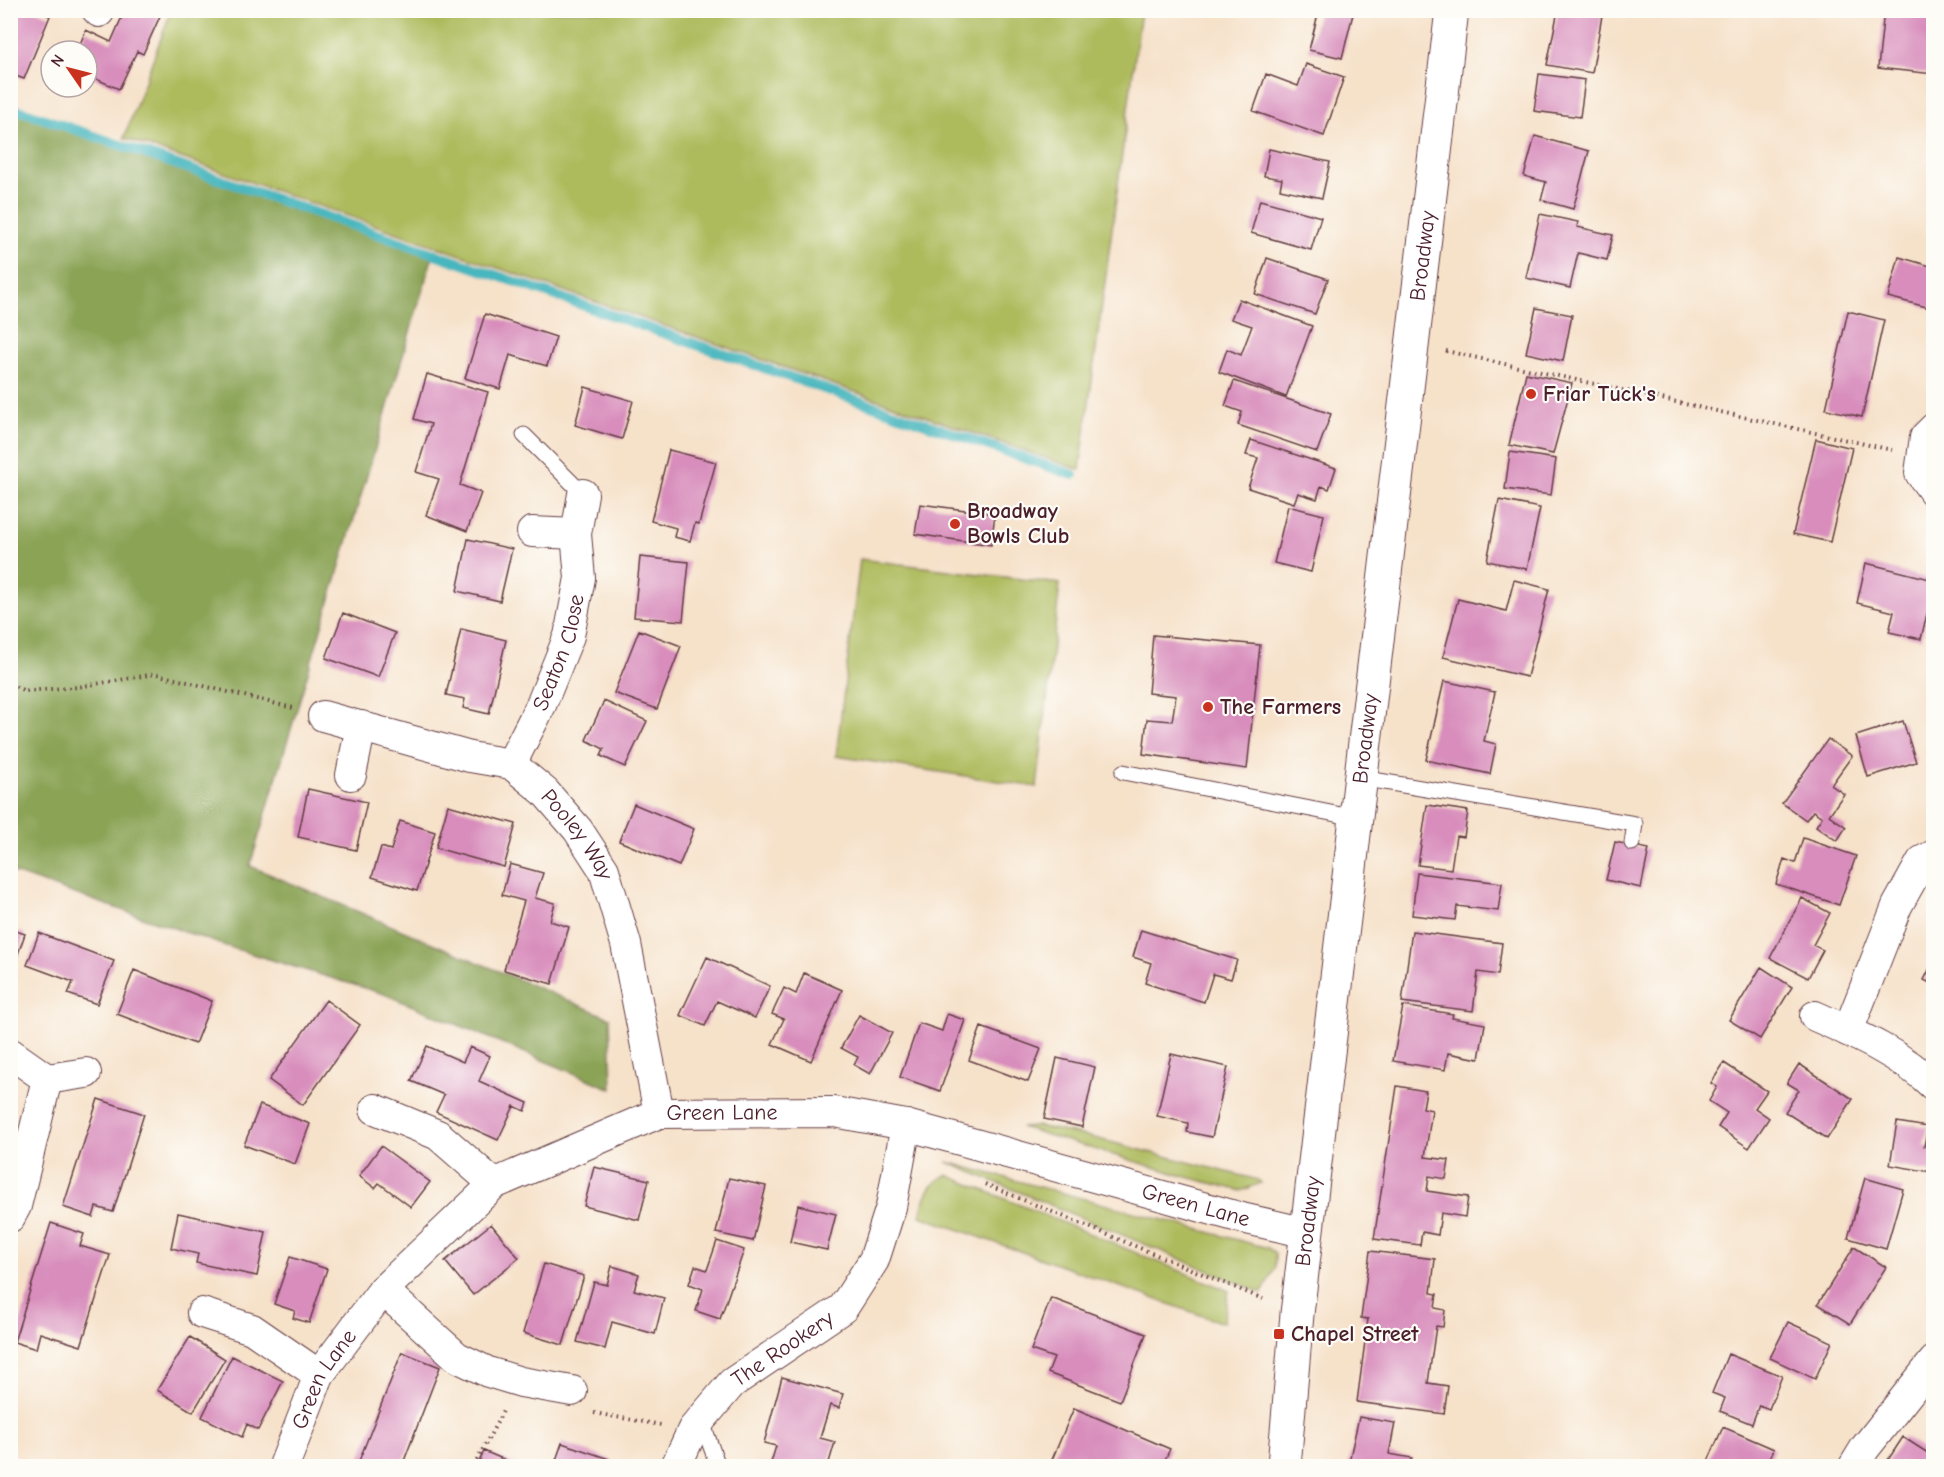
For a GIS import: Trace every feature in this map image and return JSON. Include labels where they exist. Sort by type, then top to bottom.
[{"type":"main road","name":"Broadway","points":[[1284,1467],[1297,1314],[1452,10]]},
{"type":"street","points":[[1934,428],[1925,437],[1920,473],[1934,492]]},
{"type":"street","name":"Seaton Close","points":[[511,764],[541,705],[569,636],[580,578],[576,534],[583,494]]},
{"type":"street","points":[[532,532],[576,534]]},
{"type":"street","name":"Pooley Way","points":[[323,716],[470,757],[511,764],[545,792],[578,830],[604,870],[626,944],[658,1113]]},
{"type":"street","points":[[351,775],[361,726]]},
{"type":"street","points":[[1848,1031],[1897,906],[1922,861],[1934,855]]},
{"type":"street","points":[[1815,1016],[1848,1031],[1919,1071],[1934,1086]]},
{"type":"street","points":[[10,1053],[47,1079],[86,1073]]},
{"type":"street","points":[[10,1217],[16,1206],[47,1079]]},
{"type":"street","points":[[375,1109],[438,1135],[494,1184]]},
{"type":"street","name":"Green Lane","points":[[284,1467],[319,1375],[382,1290],[494,1184],[658,1113],[834,1112],[906,1125],[1232,1216],[1307,1233]]},
{"type":"street","name":"The Rookery","points":[[676,1467],[696,1426],[732,1383],[843,1308],[874,1260],[891,1207],[906,1125]]},
{"type":"street","points":[[382,1290],[457,1357],[488,1372],[521,1382],[572,1391]]},
{"type":"street","points":[[202,1313],[252,1329],[319,1375]]},
{"type":"street","points":[[1854,1467],[1865,1448],[1934,1362]]},
{"type":"lane","points":[[524,435],[583,494]]},
{"type":"lane","points":[[1123,772],[1356,818]]},
{"type":"lane","points":[[1361,778],[1635,824],[1632,843]]},
{"type":"lane","points":[[696,1426],[718,1467]]},
{"type":"path","points":[[1412,344],[1922,457]]},
{"type":"path","points":[[10,684],[25,691],[78,687],[155,674],[323,716]]},
{"type":"path","points":[[979,1181],[1297,1314]]},
{"type":"path","points":[[474,1467],[521,1382]]},
{"type":"path","points":[[572,1391],[568,1411],[696,1426]]},
{"type":"green space","points":[[171,11],[1141,11],[1080,470],[124,138]]},
{"type":"green space","points":[[11,111],[434,252],[250,866],[610,1018],[612,1089],[384,994],[226,946],[11,872]]},
{"type":"green space","points":[[860,559],[1060,584],[1037,787],[836,756]]},
{"type":"green space","points":[[1036,1126],[1087,1136],[1258,1180],[1261,1183],[1241,1191],[1021,1127]]},
{"type":"green space","points":[[947,1162],[1268,1248],[1275,1254],[1275,1268],[1262,1293]]},
{"type":"green space","points":[[947,1175],[1229,1291],[1223,1323],[920,1216],[932,1187]]},
{"type":"building","points":[[10,10],[35,10],[50,16],[24,79],[10,74]]},
{"type":"building","points":[[125,10],[147,10],[160,16],[143,54],[137,51],[119,89],[99,80],[99,39],[82,39],[86,30],[111,42]]},
{"type":"building","points":[[1319,10],[1354,10],[1342,58],[1309,50]]},
{"type":"building","points":[[1558,10],[1603,10],[1592,73],[1547,65]]},
{"type":"building","points":[[1884,10],[1934,10],[1934,74],[1878,68]]},
{"type":"building","points":[[1306,64],[1344,77],[1324,136],[1253,111],[1266,74],[1298,86]]},
{"type":"building","points":[[1539,74],[1585,80],[1580,117],[1534,111]]},
{"type":"building","points":[[1535,136],[1589,151],[1573,209],[1541,200],[1546,182],[1524,176]]},
{"type":"building","points":[[1269,149],[1330,162],[1322,198],[1280,189],[1282,179],[1264,176]]},
{"type":"building","points":[[1260,200],[1321,217],[1311,250],[1251,233]]},
{"type":"building","points":[[1540,214],[1578,222],[1577,227],[1613,235],[1607,260],[1578,253],[1570,288],[1526,278]]},
{"type":"building","points":[[1899,257],[1934,267],[1934,309],[1888,297]]},
{"type":"building","points":[[1267,258],[1328,279],[1315,314],[1255,294]]},
{"type":"building","points":[[1239,299],[1312,326],[1286,397],[1219,372],[1227,349],[1241,355],[1252,326],[1231,319]]},
{"type":"building","points":[[1536,308],[1572,315],[1563,361],[1526,353]]},
{"type":"building","points":[[1848,311],[1884,320],[1862,417],[1826,409]]},
{"type":"building","points":[[485,314],[556,337],[547,366],[510,355],[500,389],[465,378]]},
{"type":"building","points":[[1526,373],[1572,383],[1553,454],[1509,445]]},
{"type":"building","points":[[427,374],[488,392],[460,485],[481,493],[467,531],[426,515],[439,479],[416,472],[431,424],[414,419]]},
{"type":"building","points":[[1234,381],[1331,414],[1317,452],[1238,425],[1242,412],[1225,406]]},
{"type":"building","points":[[585,387],[633,401],[622,439],[575,425]]},
{"type":"building","points":[[1816,439],[1852,448],[1830,542],[1793,534]]},
{"type":"building","points":[[1251,440],[1336,468],[1329,489],[1321,486],[1317,499],[1298,493],[1294,503],[1248,488],[1258,458],[1246,455]]},
{"type":"building","points":[[669,450],[716,462],[699,524],[695,523],[690,541],[674,537],[676,528],[651,521]]},
{"type":"building","points":[[1510,452],[1556,459],[1551,495],[1505,489]]},
{"type":"building","points":[[1499,500],[1540,508],[1527,569],[1487,561]]},
{"type":"building","name":"Broadway Bowls Club","points":[[920,504],[995,514],[991,545],[915,534]]},
{"type":"building","points":[[1288,506],[1324,515],[1311,572],[1274,563]]},
{"type":"building","points":[[468,539],[512,549],[500,601],[457,591]]},
{"type":"building","points":[[640,557],[689,562],[683,621],[634,617]]},
{"type":"building","points":[[1866,563],[1934,580],[1934,615],[1927,614],[1921,639],[1889,632],[1894,612],[1857,603]]},
{"type":"building","points":[[1514,580],[1549,589],[1527,677],[1443,657],[1458,599],[1506,611]]},
{"type":"building","points":[[343,613],[395,633],[378,677],[326,658]]},
{"type":"building","points":[[461,629],[506,640],[489,714],[463,708],[465,699],[446,695]]},
{"type":"building","points":[[639,630],[681,646],[657,709],[614,693]]},
{"type":"building","points":[[1153,635],[1260,645],[1247,769],[1143,754],[1147,719],[1172,721],[1176,696],[1148,693]]},
{"type":"building","points":[[1444,681],[1495,692],[1484,741],[1496,744],[1490,774],[1426,760]]},
{"type":"building","points":[[604,701],[647,721],[625,767],[601,756],[604,749],[586,740]]},
{"type":"building","points":[[1903,721],[1916,762],[1868,777],[1856,736]]},
{"type":"building","points":[[1828,739],[1852,756],[1831,785],[1844,794],[1829,815],[1846,827],[1837,841],[1816,826],[1822,817],[1813,811],[1806,820],[1782,803]]},
{"type":"building","points":[[308,789],[367,802],[356,850],[298,837]]},
{"type":"building","points":[[634,804],[694,829],[679,866],[619,841]]},
{"type":"building","points":[[448,805],[516,824],[504,867],[436,848]]},
{"type":"building","points":[[1427,805],[1468,811],[1464,837],[1456,836],[1451,869],[1418,865]]},
{"type":"building","points":[[400,821],[435,832],[417,891],[372,877],[381,847],[391,850]]},
{"type":"building","points":[[1803,838],[1856,856],[1839,905],[1776,884],[1784,859],[1795,863]]},
{"type":"building","points":[[1615,842],[1649,849],[1641,888],[1606,880]]},
{"type":"building","points":[[510,864],[543,873],[535,898],[555,903],[550,921],[569,927],[552,984],[504,970],[524,901],[502,895]]},
{"type":"building","points":[[1417,873],[1502,883],[1498,911],[1457,906],[1455,920],[1412,915]]},
{"type":"building","points":[[1802,898],[1830,913],[1813,945],[1823,950],[1808,978],[1770,958]]},
{"type":"building","points":[[10,929],[25,934],[11,974],[10,973]]},
{"type":"building","points":[[1141,930],[1237,960],[1231,979],[1213,974],[1204,1002],[1145,983],[1151,963],[1133,957]]},
{"type":"building","points":[[1412,931],[1502,943],[1498,975],[1478,972],[1473,1011],[1402,1002]]},
{"type":"building","points":[[39,933],[114,961],[97,1004],[68,994],[73,982],[27,965]]},
{"type":"building","points":[[707,957],[770,986],[755,1018],[717,1001],[705,1026],[680,1015]]},
{"type":"building","points":[[1934,960],[1934,985],[1924,980]]},
{"type":"building","points":[[1761,967],[1792,987],[1760,1039],[1729,1020]]},
{"type":"building","points":[[134,970],[212,1001],[195,1044],[117,1014]]},
{"type":"building","points":[[804,973],[842,990],[811,1061],[772,1044],[784,1019],[772,1014],[784,988],[796,994]]},
{"type":"building","points":[[326,1000],[360,1025],[303,1105],[269,1080]]},
{"type":"building","points":[[1403,1006],[1453,1014],[1452,1018],[1485,1024],[1479,1059],[1448,1053],[1445,1070],[1393,1061]]},
{"type":"building","points":[[947,1014],[965,1020],[940,1091],[900,1077],[919,1023],[942,1031]]},
{"type":"building","points":[[859,1015],[892,1033],[870,1074],[854,1065],[858,1057],[841,1048]]},
{"type":"building","points":[[981,1027],[1041,1049],[1028,1082],[969,1060]]},
{"type":"building","points":[[427,1046],[463,1062],[470,1047],[490,1056],[479,1081],[528,1103],[525,1111],[514,1106],[498,1140],[436,1112],[444,1095],[411,1081]]},
{"type":"building","points":[[1171,1054],[1228,1067],[1212,1137],[1187,1132],[1188,1123],[1157,1116]]},
{"type":"building","points":[[1057,1058],[1095,1067],[1082,1127],[1044,1119]]},
{"type":"building","points":[[1724,1063],[1767,1091],[1755,1108],[1769,1118],[1749,1148],[1718,1127],[1727,1113],[1709,1101],[1717,1087],[1711,1083]]},
{"type":"building","points":[[1799,1064],[1853,1099],[1827,1139],[1785,1112],[1799,1090],[1787,1083]]},
{"type":"building","points":[[1397,1086],[1426,1091],[1423,1108],[1432,1110],[1425,1157],[1449,1160],[1446,1179],[1429,1176],[1427,1191],[1468,1197],[1465,1217],[1441,1213],[1438,1235],[1422,1232],[1420,1245],[1374,1239]]},
{"type":"building","points":[[98,1099],[144,1114],[113,1212],[96,1207],[93,1217],[63,1207]]},
{"type":"building","points":[[260,1105],[310,1124],[295,1164],[244,1145]]},
{"type":"building","points":[[1897,1122],[1928,1127],[1924,1146],[1934,1148],[1931,1172],[1890,1165]]},
{"type":"building","points":[[381,1146],[430,1182],[411,1207],[379,1183],[375,1188],[359,1176]]},
{"type":"building","points":[[594,1167],[649,1180],[639,1220],[584,1206]]},
{"type":"building","points":[[729,1178],[766,1186],[753,1241],[716,1233]]},
{"type":"building","points":[[1865,1178],[1903,1189],[1886,1249],[1848,1238]]},
{"type":"building","points":[[798,1205],[836,1214],[827,1250],[790,1242]]},
{"type":"building","points":[[178,1213],[266,1232],[257,1276],[196,1263],[198,1254],[171,1248]]},
{"type":"building","points":[[51,1223],[84,1234],[80,1246],[110,1255],[81,1346],[40,1333],[36,1349],[14,1342]]},
{"type":"building","points":[[491,1224],[519,1258],[473,1295],[445,1261]]},
{"type":"building","points":[[717,1241],[744,1250],[720,1319],[696,1311],[703,1289],[689,1284],[695,1266],[707,1270]]},
{"type":"building","points":[[1854,1247],[1886,1267],[1850,1324],[1818,1304]]},
{"type":"building","points":[[1370,1251],[1435,1259],[1431,1293],[1437,1294],[1435,1308],[1445,1310],[1443,1327],[1436,1326],[1428,1383],[1448,1386],[1444,1414],[1357,1402],[1368,1319],[1361,1318]]},
{"type":"building","points":[[290,1257],[327,1269],[309,1323],[293,1318],[295,1311],[274,1304]]},
{"type":"building","points":[[544,1264],[584,1276],[563,1345],[523,1333]]},
{"type":"building","points":[[612,1266],[639,1274],[634,1290],[664,1298],[655,1334],[612,1322],[605,1349],[577,1342],[594,1282],[607,1285]]},
{"type":"building","points":[[1051,1298],[1146,1334],[1120,1401],[1048,1373],[1054,1358],[1031,1350]]},
{"type":"building","points":[[1788,1322],[1832,1342],[1815,1379],[1770,1358]]},
{"type":"building","points":[[190,1337],[225,1359],[193,1412],[157,1390]]},
{"type":"building","points":[[402,1352],[440,1367],[402,1466],[388,1462],[386,1466],[373,1466],[359,1461]]},
{"type":"building","points":[[1728,1354],[1782,1376],[1769,1409],[1759,1405],[1752,1424],[1720,1411],[1725,1398],[1712,1393]]},
{"type":"building","points":[[232,1356],[283,1381],[258,1430],[247,1424],[242,1437],[202,1417]]},
{"type":"building","points":[[782,1377],[843,1394],[839,1408],[830,1405],[820,1438],[835,1442],[828,1466],[814,1464],[814,1466],[770,1466],[776,1446],[764,1443]]},
{"type":"building","points":[[1074,1408],[1170,1449],[1162,1466],[1061,1466],[1051,1462]]},
{"type":"building","points":[[1359,1417],[1395,1423],[1389,1454],[1412,1458],[1407,1466],[1348,1466]]},
{"type":"building","points":[[1723,1427],[1774,1449],[1766,1466],[1706,1466]]},
{"type":"building","points":[[1903,1437],[1934,1457],[1934,1466],[1884,1466]]},
{"type":"building","points":[[562,1443],[612,1460],[610,1466],[554,1466]]},
{"type":"building","points":[[484,1451],[519,1466],[477,1466]]},
{"type":"waterway","points":[[10,107],[1073,475]]},
{"type":"place","name":"Friar Tuck's","points":[[1531,394]]},
{"type":"place","name":"Broadway Bowls Club","points":[[955,524]]},
{"type":"place","name":"The Farmers","points":[[1208,707]]},
{"type":"place","name":"Chapel Street","points":[[1279,1334]]}]
